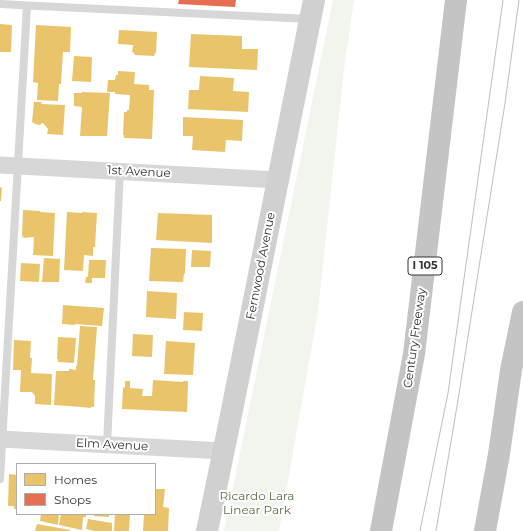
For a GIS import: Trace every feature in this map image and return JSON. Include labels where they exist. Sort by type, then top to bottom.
[{"type":"highway","name":"Century Freeway","points":[[381,531],[414,354],[456,0]]},
{"type":"highway","points":[[485,531],[499,454],[511,370],[523,312]]},
{"type":"street","name":"Fernwood Avenue","points":[[207,531],[312,9]]},
{"type":"street","name":"1st Avenue","points":[[0,165],[278,180]]},
{"type":"street","name":"Elm Avenue","points":[[1,439],[223,451]]},
{"type":"lane","points":[[0,4],[27,6],[38,3],[312,9]]},
{"type":"lane","points":[[0,479],[1,439],[27,6]]},
{"type":"lane","points":[[107,445],[120,171]]},
{"type":"green space","name":"Ricardo Lara Linear Park","points":[[333,0],[354,0],[344,69],[318,311],[279,531],[224,531]]},
{"type":"building: Homes","points":[[0,24],[12,25],[11,52],[0,52]]},
{"type":"building: Homes","points":[[36,25],[71,27],[70,52],[63,52],[61,84],[59,84],[58,101],[37,100],[38,83],[33,82]]},
{"type":"building: Homes","points":[[119,30],[157,32],[156,53],[154,56],[135,55],[132,52],[133,45],[118,44]]},
{"type":"building: Homes","points":[[191,34],[242,36],[242,49],[258,49],[257,70],[189,67]]},
{"type":"building: Homes","points":[[74,56],[92,57],[91,82],[72,81]]},
{"type":"building: Homes","points":[[118,71],[135,72],[134,84],[149,85],[149,90],[154,90],[152,139],[124,138],[124,112],[129,110],[130,95],[107,92],[108,80],[115,80],[116,75],[118,75]]},
{"type":"building: Homes","points":[[200,76],[234,78],[233,91],[249,92],[248,112],[188,109],[189,90],[199,90]]},
{"type":"building: Homes","points":[[74,93],[110,93],[107,136],[80,136],[82,107],[74,106]]},
{"type":"building: Homes","points":[[34,102],[42,102],[41,104],[65,105],[63,135],[47,134],[48,129],[43,123],[40,125],[32,122]]},
{"type":"building: Homes","points":[[183,117],[243,120],[242,141],[226,140],[225,152],[192,150],[193,136],[183,136]]},
{"type":"building: Homes","points":[[0,187],[2,188],[1,201],[0,201]]},
{"type":"building: Homes","points":[[23,210],[55,213],[53,256],[33,255],[34,237],[22,237]]},
{"type":"building: Homes","points":[[67,212],[97,213],[93,256],[84,255],[83,271],[64,270]]},
{"type":"building: Homes","points":[[158,213],[212,215],[212,243],[156,240]]},
{"type":"building: Homes","points":[[151,248],[186,249],[183,282],[149,281]]},
{"type":"building: Homes","points":[[192,250],[211,251],[210,267],[191,267]]},
{"type":"building: Homes","points":[[44,258],[60,259],[59,282],[42,282]]},
{"type":"building: Homes","points":[[89,260],[106,260],[105,278],[92,278],[92,283],[85,283],[86,277],[88,277]]},
{"type":"building: Homes","points":[[21,263],[40,264],[39,282],[20,281]]},
{"type":"building: Homes","points":[[147,291],[177,293],[176,319],[146,317]]},
{"type":"building: Homes","points":[[63,305],[104,308],[102,326],[62,324]]},
{"type":"building: Homes","points":[[184,312],[203,313],[202,331],[183,330]]},
{"type":"building: Homes","points":[[80,326],[97,327],[93,380],[95,380],[94,407],[54,405],[56,371],[69,371],[69,369],[76,370]]},
{"type":"building: Homes","points":[[133,334],[153,335],[152,357],[132,356]]},
{"type":"building: Homes","points":[[58,337],[76,338],[74,363],[58,362]]},
{"type":"building: Homes","points":[[14,340],[31,341],[31,373],[52,374],[51,405],[35,404],[35,396],[32,392],[20,392],[21,370],[13,370]]},
{"type":"building: Homes","points":[[166,341],[195,343],[193,375],[164,374]]},
{"type":"building: Homes","points":[[153,380],[188,381],[187,412],[122,409],[123,387],[125,388],[125,381],[130,381],[130,388],[143,389],[142,396],[152,396]]},
{"type":"building: Homes","points":[[9,474],[16,475],[16,509],[14,509],[14,506],[8,506]]},
{"type":"building: Homes","points":[[156,489],[165,489],[163,507],[169,508],[168,531],[143,531],[144,515],[156,515]]},
{"type":"building: Homes","points":[[41,515],[59,515],[58,525],[40,521]]},
{"type":"building: Homes","points":[[61,515],[86,515],[86,517],[83,517],[82,530],[59,525]]},
{"type":"building: Homes","points":[[109,515],[109,517],[94,516]]},
{"type":"building: Homes","points":[[115,515],[130,515],[129,531],[114,531]]},
{"type":"building: Homes","points":[[88,519],[112,523],[112,531],[95,531],[86,529]]},
{"type":"building: Homes","points":[[37,524],[70,530],[70,531],[35,531]]},
{"type":"building: Shops","points":[[179,0],[236,0],[235,7],[178,4]]},
{"type":"tram line","points":[[420,531],[448,393],[503,0]]},
{"type":"tram line","points":[[436,531],[505,103],[519,0]]}]
